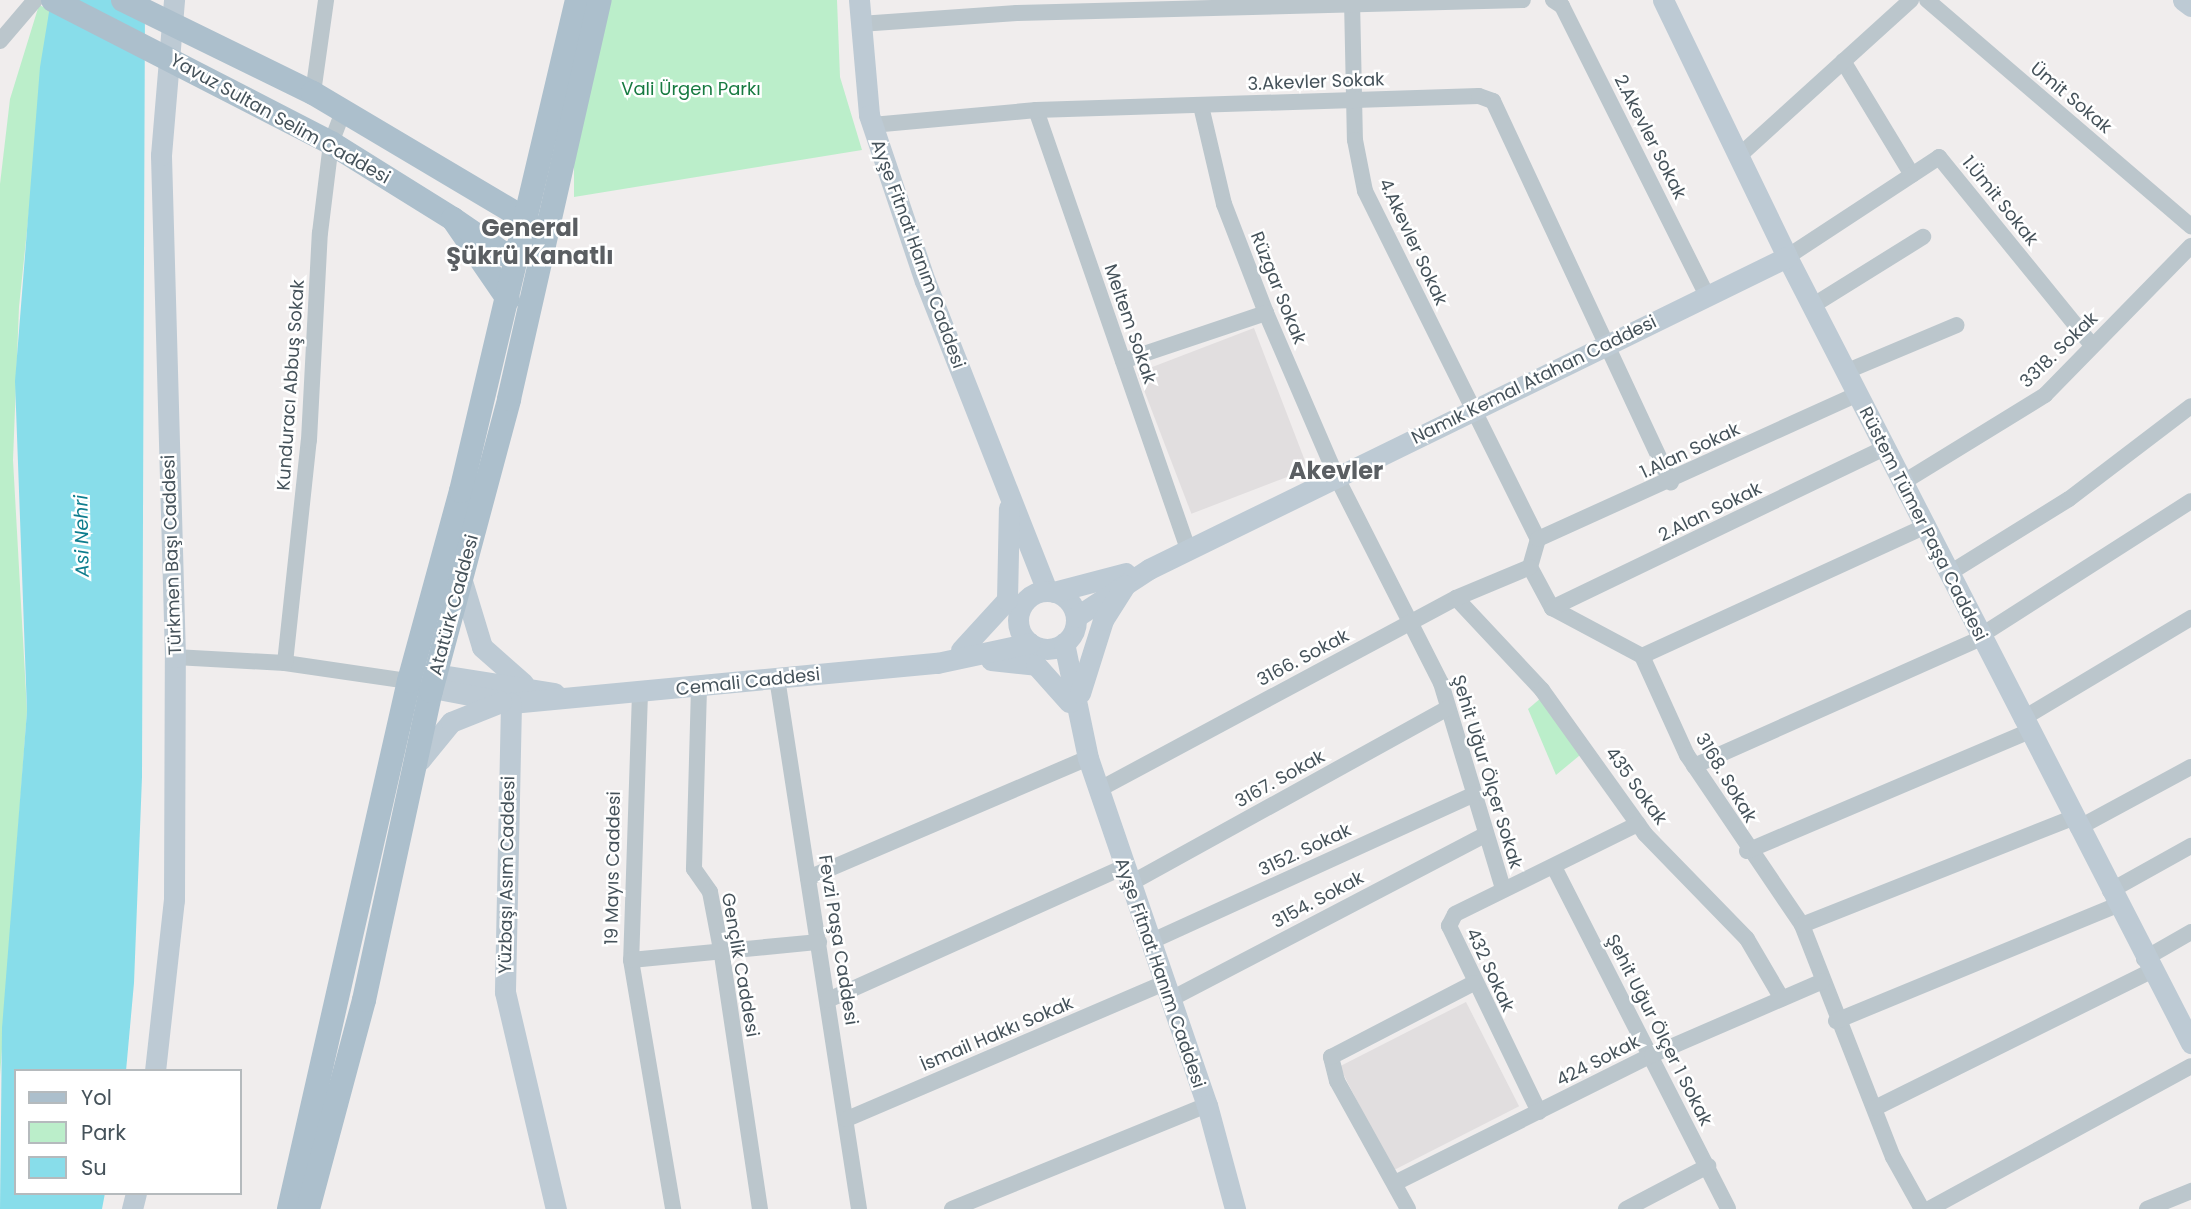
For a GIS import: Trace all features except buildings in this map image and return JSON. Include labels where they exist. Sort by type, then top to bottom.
[{"type":"main road","name":"Yavuz Sultan Selim Caddesi","points":[[53,0],[165,30],[313,93],[527,220],[544,245]]},
{"type":"main road","name":"Yavuz Sultan Selim Caddesi","points":[[123,0],[331,143],[453,219],[508,299]]},
{"type":"main road","name":"Atatürk Caddesi","points":[[289,1209],[425,682],[508,299],[577,0]]},
{"type":"main road","name":"Atatürk Caddesi","points":[[308,1209],[417,765],[425,682],[461,576],[544,245],[600,0]]},
{"type":"main road","points":[[453,219],[503,254],[519,255],[544,245]]},
{"type":"street","points":[[0,41],[35,0]]},
{"type":"street","points":[[313,93],[326,0]]},
{"type":"street","name":"Ayşe Fitnat Hanım Caddesi","points":[[859,0],[872,125],[1009,504],[1051,592],[1069,601],[1076,617]]},
{"type":"street","points":[[860,24],[1017,13],[1352,2],[1523,0]]},
{"type":"street","name":"2.Akevler Sokak","points":[[1553,0],[1562,6],[1707,295]]},
{"type":"street","name":"Rüstem Tümer Paşa Caddesi","points":[[1663,0],[1845,372],[2113,898],[2191,1043]]},
{"type":"street","points":[[1740,155],[1911,0]]},
{"type":"street","name":"Ümit Sokak","points":[[1927,0],[2191,226]]},
{"type":"street","points":[[2183,0],[2191,6]]},
{"type":"street","name":"4.Akevler Sokak","points":[[1352,2],[1354,100],[1365,191],[1472,406]]},
{"type":"street","name":"Türkmen Başı Caddesi","points":[[155,1069],[174,900],[175,657],[161,155],[165,30]]},
{"type":"street","points":[[1843,61],[1912,175]]},
{"type":"street","name":"3.Akevler Sokak","points":[[872,125],[1036,110],[1479,96],[1493,101],[1606,343]]},
{"type":"street","name":"Rüzgar Sokak","points":[[1200,106],[1224,204],[1266,313],[1338,480]]},
{"type":"street","name":"Meltem Sokak","points":[[1036,110],[1188,550]]},
{"type":"street","name":"Kunduracı Abbuş Sokak","points":[[285,663],[331,143],[343,112]]},
{"type":"street","name":"1.Ümit Sokak","points":[[1787,257],[1939,157],[2092,345]]},
{"type":"street","points":[[1812,306],[1923,237]]},
{"type":"street","name":"3318. Sokak","points":[[1902,483],[2045,396],[2191,246]]},
{"type":"street","name":"Namık Kemal Atahan Caddesi","points":[[1076,617],[1129,580],[1168,559],[1338,480],[1472,406],[1787,257]]},
{"type":"street","points":[[1123,361],[1266,313]]},
{"type":"street","points":[[1845,372],[1957,324]]},
{"type":"street","points":[[1606,343],[1671,482]]},
{"type":"street","name":"1.Alan Sokak","points":[[1538,539],[1671,482],[1857,394]]},
{"type":"street","points":[[1472,406],[1538,539],[1530,567],[1552,608],[1642,656],[1924,527]]},
{"type":"street","points":[[1948,574],[2069,499],[2191,406]]},
{"type":"street","name":"2.Alan Sokak","points":[[1552,608],[1884,448]]},
{"type":"street","name":"Şehit Uğur Ölçer Sokak","points":[[1338,480],[1413,621],[1448,708],[1484,835],[1503,889]]},
{"type":"street","points":[[1694,766],[1980,637],[2191,501]]},
{"type":"street","points":[[952,658],[1007,600],[1009,504]]},
{"type":"street","name":"Ayşe Fitnat Hanım Caddesi","points":[[1009,504],[1023,606],[1020,629],[1047,645],[1074,700],[1098,790],[1126,876],[1152,941],[1165,992],[1207,1105],[1236,1209]]},
{"type":"street","name":"Namık Kemal Atahan Caddesi","points":[[1051,592],[1168,559]]},
{"type":"street","name":"3166. Sokak","points":[[1098,790],[1456,598],[1530,567]]},
{"type":"street","name":"Cemali Caddesi","points":[[461,576],[482,647],[528,686]]},
{"type":"street","points":[[952,658],[1036,665],[1074,700],[1103,620],[1129,580]]},
{"type":"street","points":[[1023,606],[1051,592]]},
{"type":"street","name":"435 Sokak","points":[[1456,598],[1542,690],[1638,824],[1747,939],[1782,999]]},
{"type":"street","name":"Cemali Caddesi","points":[[952,658],[1023,606]]},
{"type":"street","points":[[1047,645],[1076,617]]},
{"type":"street","points":[[1747,851],[2025,725],[2191,618]]},
{"type":"street","name":"Cemali Caddesi","points":[[417,765],[436,733],[506,703],[558,695],[699,688],[1047,645]]},
{"type":"street","name":"3168. Sokak","points":[[1642,656],[1694,766],[1747,851],[1802,925],[1836,1021],[1922,1209]]},
{"type":"street","points":[[175,657],[285,663],[425,682]]},
{"type":"street","name":"Fevzi Paşa Caddesi","points":[[776,678],[847,1119],[857,1209]]},
{"type":"street","name":"Cemali Caddesi","points":[[425,682],[528,686],[558,695]]},
{"type":"street","name":"Cemali Caddesi","points":[[425,682],[506,703]]},
{"type":"street","name":"Gençlik Caddesi","points":[[699,688],[694,869],[710,892],[723,955],[760,1209]]},
{"type":"street","name":"19 Mayıs Caddesi","points":[[640,693],[631,960],[673,1209]]},
{"type":"street","name":"Yüzbaşı Asım Caddesi","points":[[506,703],[505,992],[556,1209]]},
{"type":"street","name":"3167. Sokak","points":[[828,1000],[1126,876],[1448,708]]},
{"type":"street","points":[[808,878],[1086,747]]},
{"type":"street","points":[[1802,925],[2075,823],[2191,766]]},
{"type":"street","name":"3152. Sokak","points":[[1152,941],[1474,794]]},
{"type":"street","name":"432 Sokak","points":[[1539,1112],[1474,983],[1449,926],[1455,914],[1503,889],[1555,869],[1638,824]]},
{"type":"street","name":"3154. Sokak","points":[[1165,992],[1484,835]]},
{"type":"street","points":[[1836,1021],[2113,898],[2191,846]]},
{"type":"street","name":"Şehit Uğur Ölçer 1 Sokak","points":[[1555,869],[1652,1055],[1728,1209]]},
{"type":"street","points":[[1875,1108],[2148,965],[2191,932]]},
{"type":"street","points":[[631,960],[723,955],[819,942]]},
{"type":"street","name":"424 Sokak","points":[[1395,1183],[1652,1055],[1822,981]]},
{"type":"street","points":[[1408,1209],[1337,1081],[1331,1057],[1474,983]]},
{"type":"street","name":"İsmail Hakkı Sokak","points":[[847,1119],[1165,992]]},
{"type":"street","points":[[1929,1209],[2191,1066]]},
{"type":"street","points":[[952,1209],[1207,1105]]},
{"type":"street","points":[[1626,1209],[1708,1166]]},
{"type":"street","points":[[2147,1209],[2191,1191]]},
{"type":"shaded area","points":[[1254,328],[1308,469],[1191,514],[1137,373]]},
{"type":"shaded area","points":[[1466,1002],[1519,1106],[1393,1171],[1339,1066]]},
{"type":"green space","name":"Vali Ürgen Parkı","points":[[609,0],[837,0],[840,77],[862,150],[574,197],[574,160]]},
{"type":"green space","points":[[39,5],[50,10],[19,307],[13,460],[27,711],[0,1076],[0,184],[10,99]]},
{"type":"green space","points":[[1541,698],[1585,751],[1556,775],[1528,709]]},
{"type":"water","name":"Asi Nehri","points":[[51,0],[145,0],[142,777],[134,983],[126,1069],[14,1069],[14,1195],[105,1195],[102,1209],[0,1209],[2,1028],[27,711],[15,381],[40,67]]},
{"type":"district","name":"General Şükrü Kanatlı","points":[[530,242]]},
{"type":"district","name":"Akevler","points":[[1336,471]]}]
